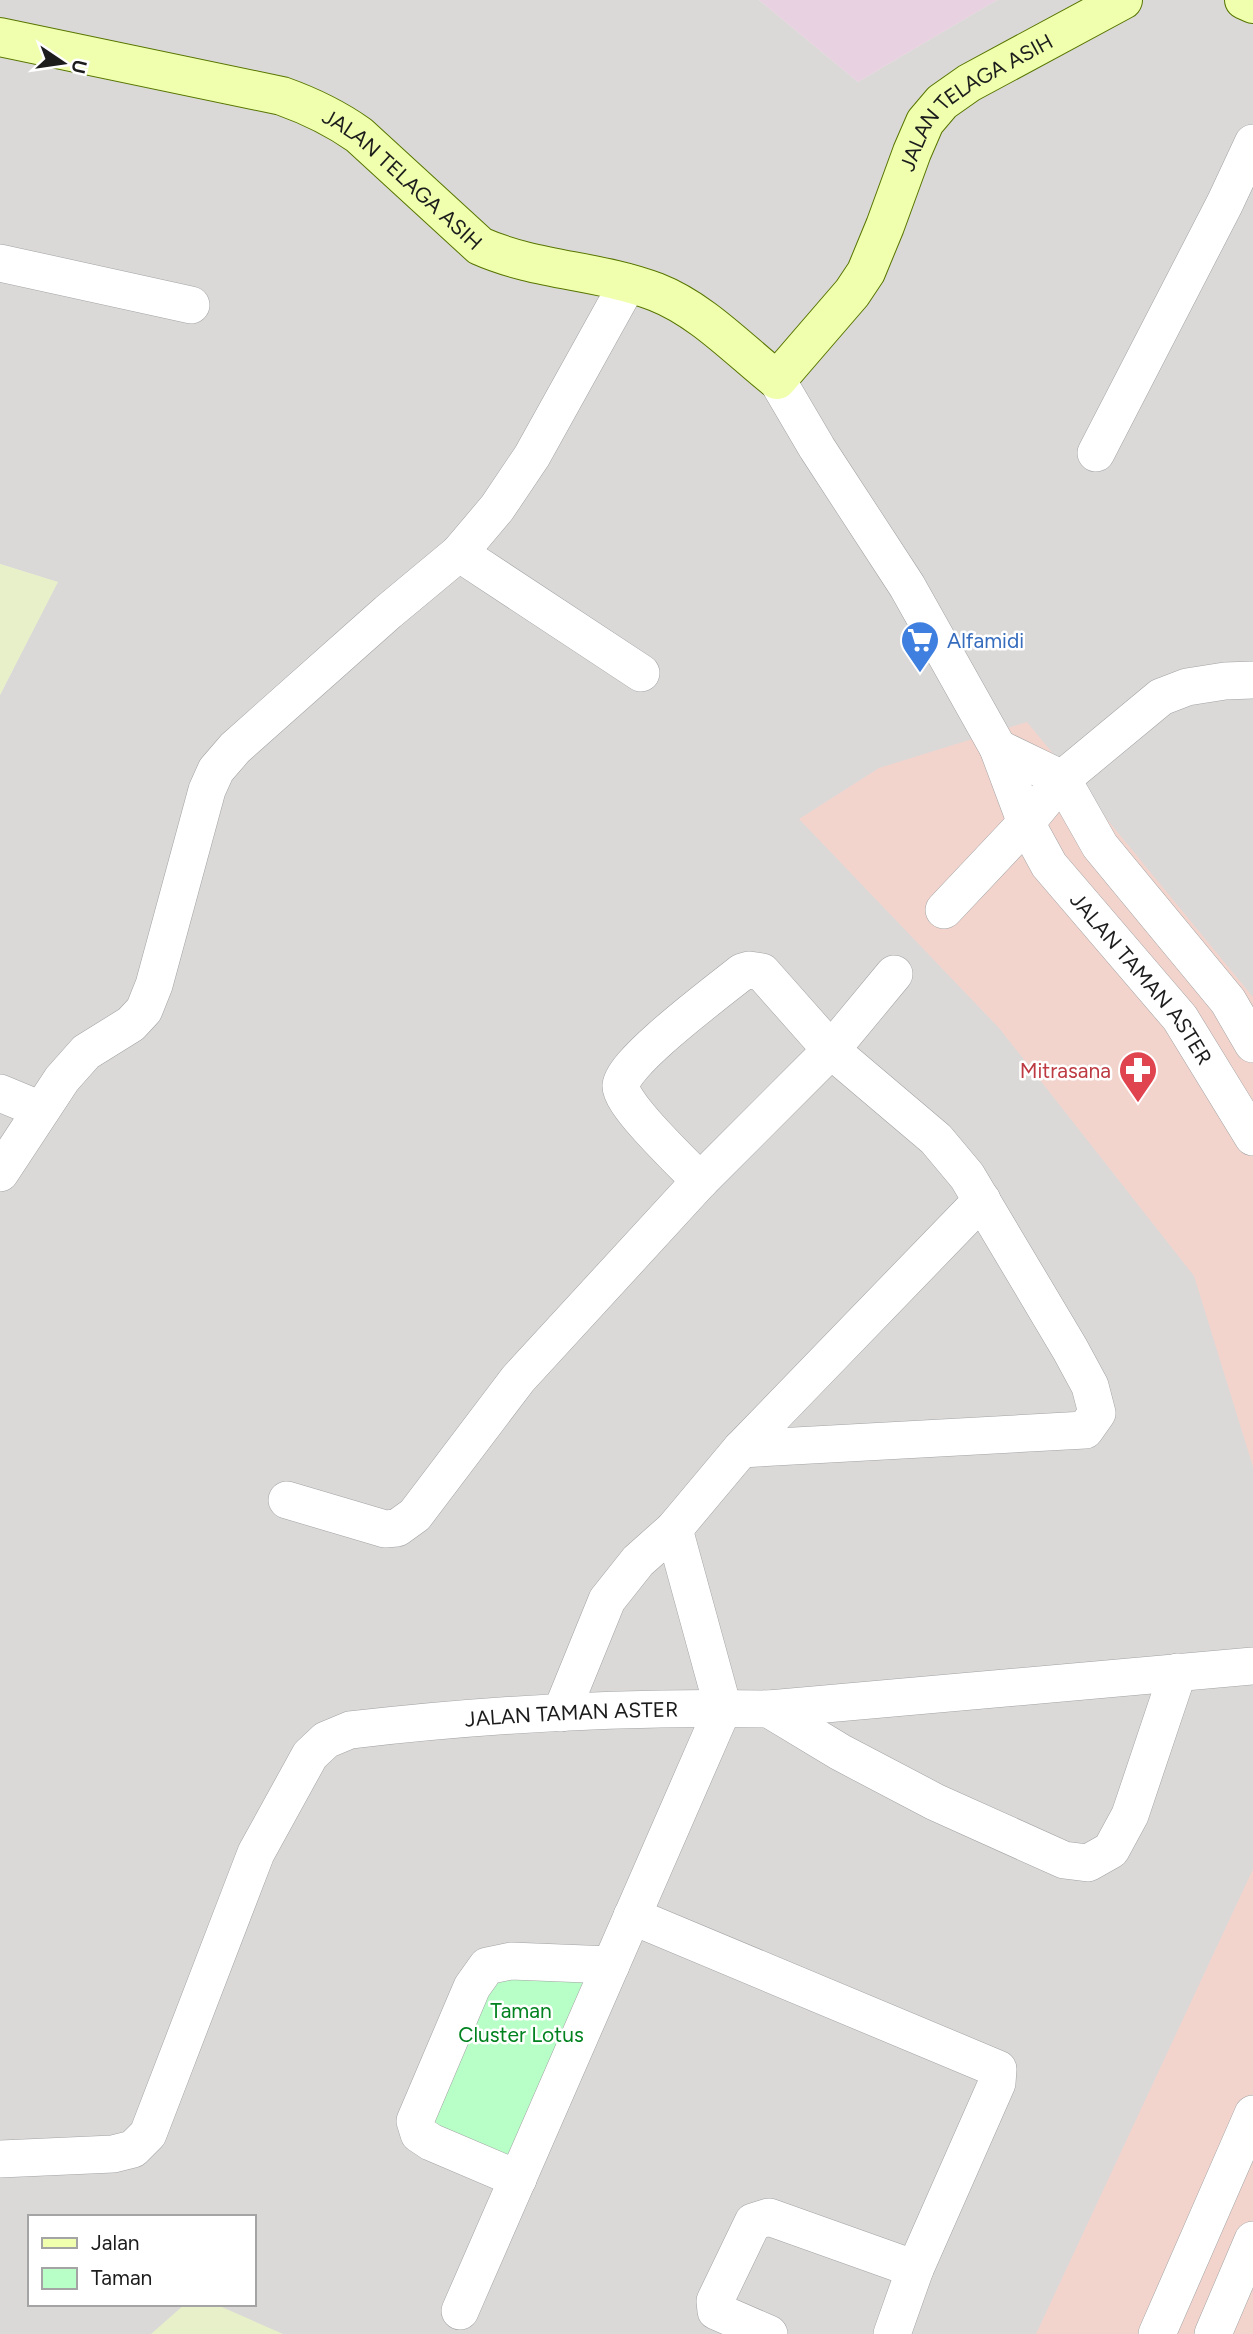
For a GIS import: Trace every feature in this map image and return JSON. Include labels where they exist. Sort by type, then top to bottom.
[{"type":"street","name":"JALAN TELAGA ASIH","points":[[777,380],[852,293],[866,272],[925,122],[942,102],[969,83],[1123,0]]},
{"type":"street","points":[[1244,0],[1253,4]]},
{"type":"street","name":"JALAN TELAGA ASIH","points":[[0,37],[282,96],[314,108],[359,135],[480,246],[503,256],[628,283],[658,293],[694,313],[777,380],[817,448],[907,586],[998,748],[1026,823]]},
{"type":"street","points":[[1096,453],[1225,203],[1253,143]]},
{"type":"street","points":[[0,263],[191,305]]},
{"type":"street","points":[[0,1173],[62,1079],[86,1052],[131,1024],[144,1010],[154,985],[197,821],[216,770],[234,748],[459,553],[497,508],[532,456],[628,283]]},
{"type":"street","points":[[459,553],[641,673]]},
{"type":"street","points":[[944,910],[1026,823],[1062,779],[1161,697],[1187,687],[1253,680]]},
{"type":"street","points":[[998,748],[1062,779],[1100,846],[1228,1001],[1253,1044]]},
{"type":"street","name":"JALAN TAMAN ASTER","points":[[1026,823],[1049,866],[1181,1018],[1253,1136]]},
{"type":"street","points":[[700,1181],[627,1104],[620,1087],[624,1075],[642,1054],[742,972],[762,971],[831,1050],[936,1139],[967,1175],[1090,1386],[1097,1413],[1085,1430],[741,1449]]},
{"type":"street","points":[[287,1500],[385,1528],[397,1528],[415,1515],[519,1379],[700,1181],[831,1050],[894,974]]},
{"type":"street","points":[[0,1093],[41,1111]]},
{"type":"street","points":[[561,1713],[607,1600],[638,1560],[674,1529],[741,1449],[982,1200]]},
{"type":"street","points":[[460,2311],[723,1708],[674,1529]]},
{"type":"street","name":"JALAN TAMAN ASTER","points":[[0,2159],[113,2154],[134,2149],[148,2134],[256,1853],[310,1755],[326,1740],[350,1730],[561,1713],[769,1709],[1253,1666]]},
{"type":"street","points":[[769,1709],[840,1752],[935,1802],[1064,1860],[1088,1863],[1111,1850],[1130,1815],[1178,1672]]},
{"type":"street","points":[[632,1916],[998,2069],[993,2095],[915,2269],[892,2334]]},
{"type":"street","points":[[517,2179],[432,2142],[419,2134],[415,2121],[472,1987],[487,1966],[511,1961],[611,1965]]},
{"type":"street","points":[[1157,2334],[1253,2114]]},
{"type":"street","points":[[769,2334],[716,2311],[715,2301],[753,2222],[761,2218],[769,2217],[915,2269]]},
{"type":"street","points":[[1213,2334],[1253,2240]]},
{"type":"shaded area","points":[[0,0],[759,0],[858,82],[997,0],[1253,0],[1253,2334],[0,2334],[0,695],[57,582],[0,564]]},
{"type":"shaded area","points":[[759,0],[997,0],[858,82]]},
{"type":"shaded area","points":[[1027,722],[1253,997],[1253,1467],[1194,1276],[999,1028],[799,819],[879,768]]},
{"type":"shaded area","points":[[1253,1869],[1253,2334],[1036,2334]]},
{"type":"green space","points":[[0,564],[58,582],[0,695]]},
{"type":"green space","name":"Taman Cluster Lotus","points":[[601,1972],[513,2167],[437,2137],[427,2104],[489,1973]]},
{"type":"green space","points":[[183,2306],[220,2306],[283,2334],[151,2334]]},
{"type":"place","name":"Alfamidi","points":[[920,674]]},
{"type":"place","name":"Mitrasana","points":[[1138,1104]]}]
